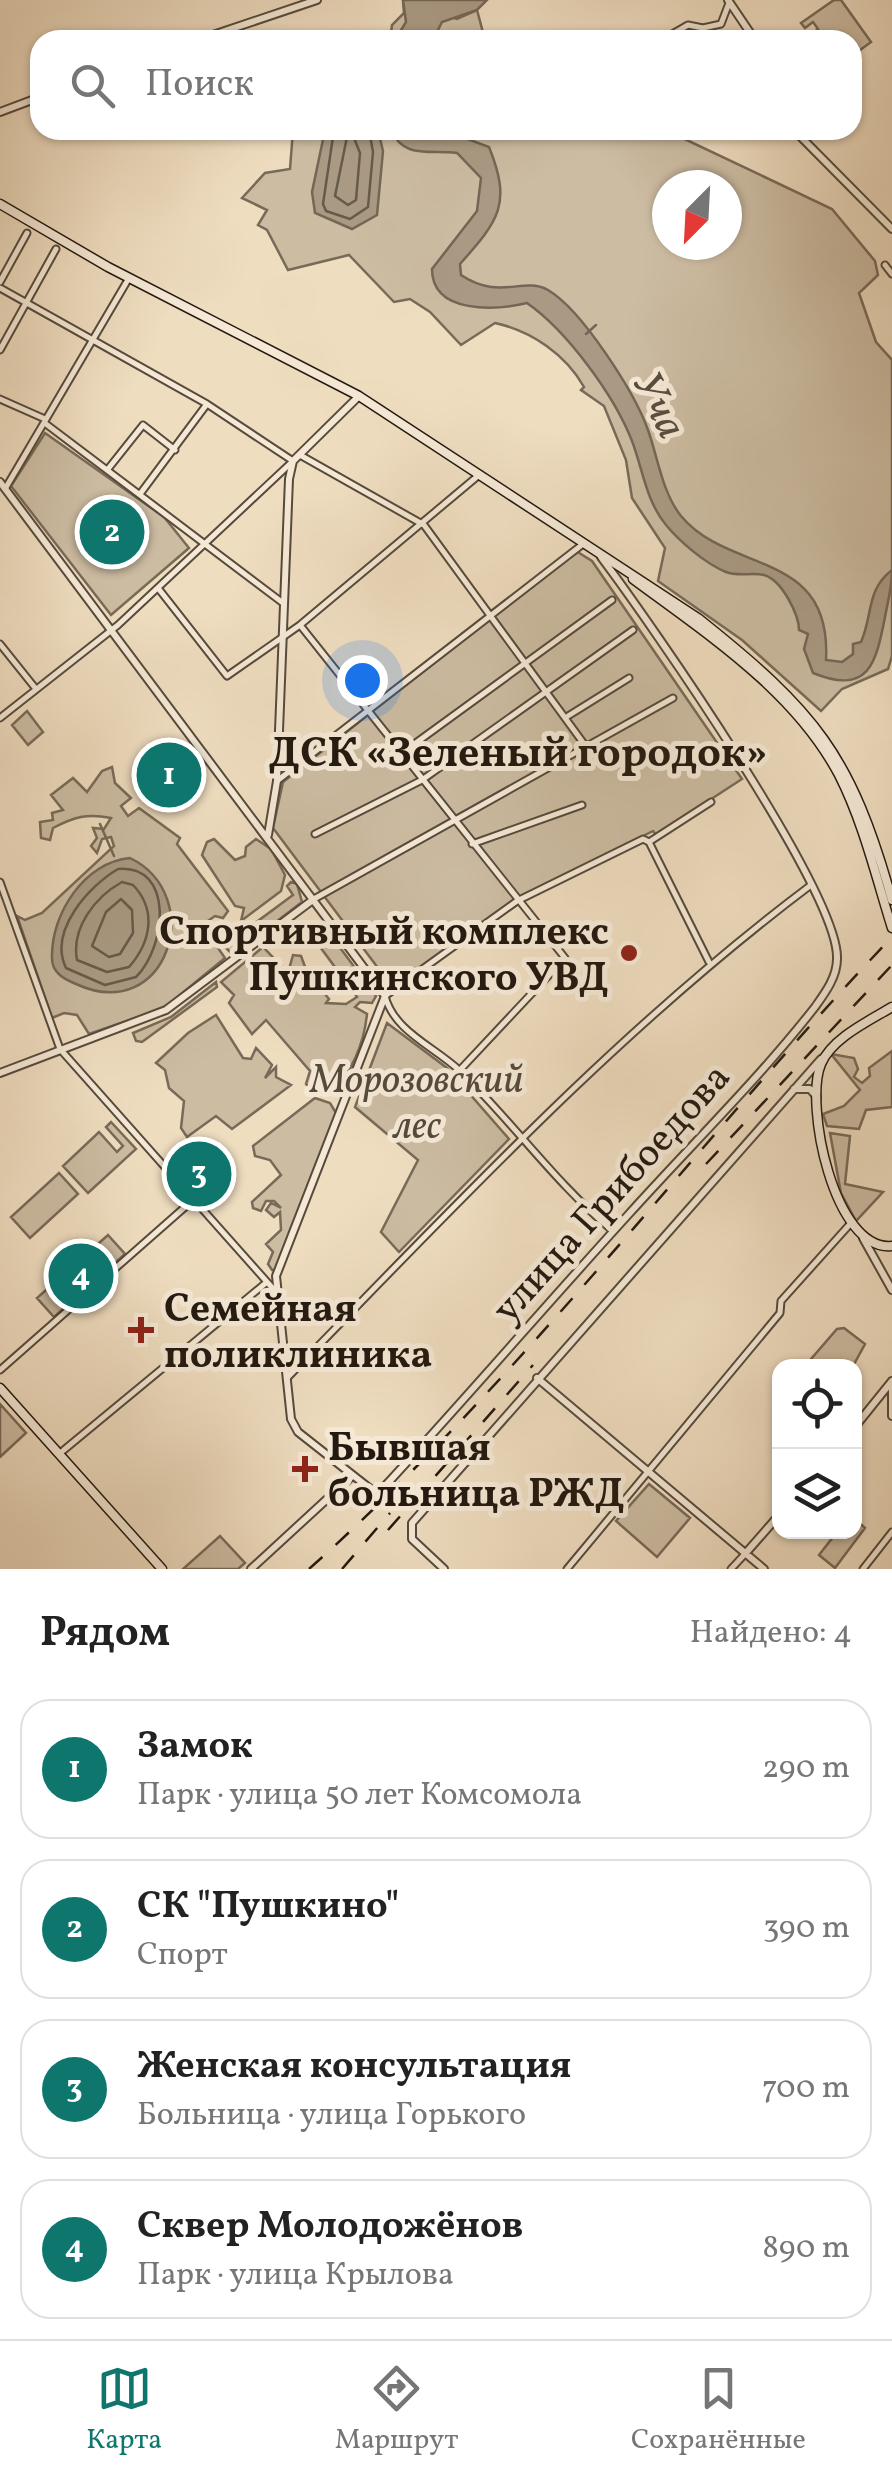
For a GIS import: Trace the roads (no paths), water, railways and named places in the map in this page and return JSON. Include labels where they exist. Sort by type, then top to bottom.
[{"type":"main road","points":[[0,204],[129,278],[359,396],[598,552],[746,656],[817,725],[845,767],[860,800],[892,900]]},
{"type":"main road","points":[[654,590],[749,668],[813,734],[855,810],[892,928]]},
{"type":"main road","points":[[890,1008],[827,1052],[818,1074],[818,1100],[830,1184],[863,1238],[875,1246],[892,1246]]},
{"type":"main road","points":[[0,1388],[162,1569]]},
{"type":"street","points":[[223,30],[290,3],[317,0]]},
{"type":"street","points":[[679,30],[688,25],[703,28],[721,24],[728,1]]},
{"type":"street","points":[[728,1],[748,30]]},
{"type":"street","points":[[0,112],[30,101]]},
{"type":"street","points":[[804,140],[892,230]]},
{"type":"street","points":[[26,232],[0,285],[296,458],[424,524],[529,663],[587,748]]},
{"type":"street","points":[[0,350],[56,249]]},
{"type":"street","points":[[885,265],[892,274]]},
{"type":"street","points":[[129,278],[46,422],[3,486],[268,834],[385,996],[390,1015],[459,1071],[518,1138],[613,1230]]},
{"type":"street","points":[[0,718],[112,630],[359,396]]},
{"type":"street","points":[[0,399],[46,422],[286,605]]},
{"type":"street","points":[[139,494],[207,404]]},
{"type":"street","points":[[107,470],[143,425],[175,450]]},
{"type":"street","points":[[268,834],[277,781],[296,458]]},
{"type":"street","points":[[158,588],[227,676],[300,625],[479,475]]},
{"type":"street","points":[[277,781],[583,544]]},
{"type":"street","name":"улица Грибоедова","points":[[351,1477],[373,1491],[385,1486],[804,1018],[831,981],[837,948],[830,918],[812,884],[639,610],[598,552]]},
{"type":"street","points":[[639,610],[654,590]]},
{"type":"street","points":[[402,754],[612,600]]},
{"type":"street","points":[[300,625],[566,958],[459,1071]]},
{"type":"street","points":[[314,834],[422,780],[633,630]]},
{"type":"street","points":[[0,644],[36,689]]},
{"type":"street","points":[[567,716],[629,678]]},
{"type":"street","points":[[0,1073],[166,1010],[314,899],[673,698]]},
{"type":"street","points":[[251,1569],[351,1477],[298,1432],[291,1419],[276,1276],[385,996],[517,901],[646,841],[711,802]]},
{"type":"street","points":[[472,844],[582,805]]},
{"type":"street","points":[[646,841],[710,962]]},
{"type":"street","points":[[0,882],[4,906],[60,1048],[278,1294]]},
{"type":"street","points":[[286,1379],[518,1138],[710,962],[812,884]]},
{"type":"street","points":[[441,1568],[412,1540],[412,1523],[827,1052]]},
{"type":"street","points":[[793,1090],[810,1089],[818,1100]]},
{"type":"street","points":[[0,1370],[192,1200]]},
{"type":"street","points":[[568,1569],[780,1313],[782,1301],[851,1223]]},
{"type":"street","points":[[863,1238],[892,1290]]},
{"type":"street","points":[[60,1454],[267,1282]]},
{"type":"street","points":[[536,1378],[764,1569]]},
{"type":"street","points":[[862,1419],[890,1386]]},
{"type":"street","points":[[890,1386],[891,1409]]},
{"type":"street","points":[[879,1400],[883,1412],[891,1409]]},
{"type":"street","points":[[879,1400],[891,1409]]},
{"type":"street","points":[[731,1569],[772,1523]]},
{"type":"street","points":[[864,1569],[892,1532]]},
{"type":"water","points":[[403,0],[487,0],[477,10],[442,22],[438,30],[401,30],[406,22]]},
{"type":"water","points":[[323,140],[380,140],[383,151],[377,215],[352,229],[315,213],[312,192]]},
{"type":"water","points":[[398,140],[470,140],[489,147],[500,183],[498,210],[460,264],[461,275],[488,286],[539,286],[562,300],[606,354],[632,395],[669,496],[681,516],[702,535],[725,548],[796,581],[813,599],[824,624],[826,660],[842,662],[853,654],[853,644],[861,642],[865,632],[878,586],[892,570],[882,634],[867,671],[847,680],[813,673],[804,649],[808,634],[799,630],[793,607],[771,578],[726,572],[672,532],[654,506],[632,441],[614,404],[588,365],[542,315],[527,303],[468,306],[443,295],[435,284],[432,269],[477,211],[481,178],[457,153],[403,146]]},
{"type":"water","points":[[130,858],[154,876],[167,900],[171,926],[166,951],[154,973],[134,987],[108,992],[67,980],[56,972],[52,958],[57,924],[64,908],[85,880],[99,869]]},
{"type":"waterway","points":[[586,334],[596,325]]},
{"type":"waterway","points":[[100,824],[114,856]]},
{"type":"railway","points":[[309,1569],[463,1419],[536,1340],[892,937]]},
{"type":"railway","points":[[706,1164],[892,965]]},
{"type":"railway","points":[[388,1530],[533,1365]]},
{"type":"railway","points":[[342,1569],[390,1513]]},
{"type":"place","name":"СК \"Пушкино\"","points":[[112,532]]},
{"type":"place","name":"Замок","points":[[169,775]]},
{"type":"place","name":"Спортивный комплекс Пушкинского УВД","points":[[629,953]]},
{"type":"place","name":"Женская консультация","points":[[199,1174]]},
{"type":"place","name":"Сквер Молодожёнов","points":[[81,1276]]},
{"type":"place","name":"Семейная поликлиника","points":[[141,1330]]},
{"type":"place","name":"Бывшая больница РЖД","points":[[305,1469]]},
{"type":"district","name":"ДСК «Зеленый городок»","points":[[518,751]]},
{"type":"water label","name":"Уча","points":[[661,404]]},
{"type":"park label","name":"Морозовский лес","points":[[417,1101]]}]
